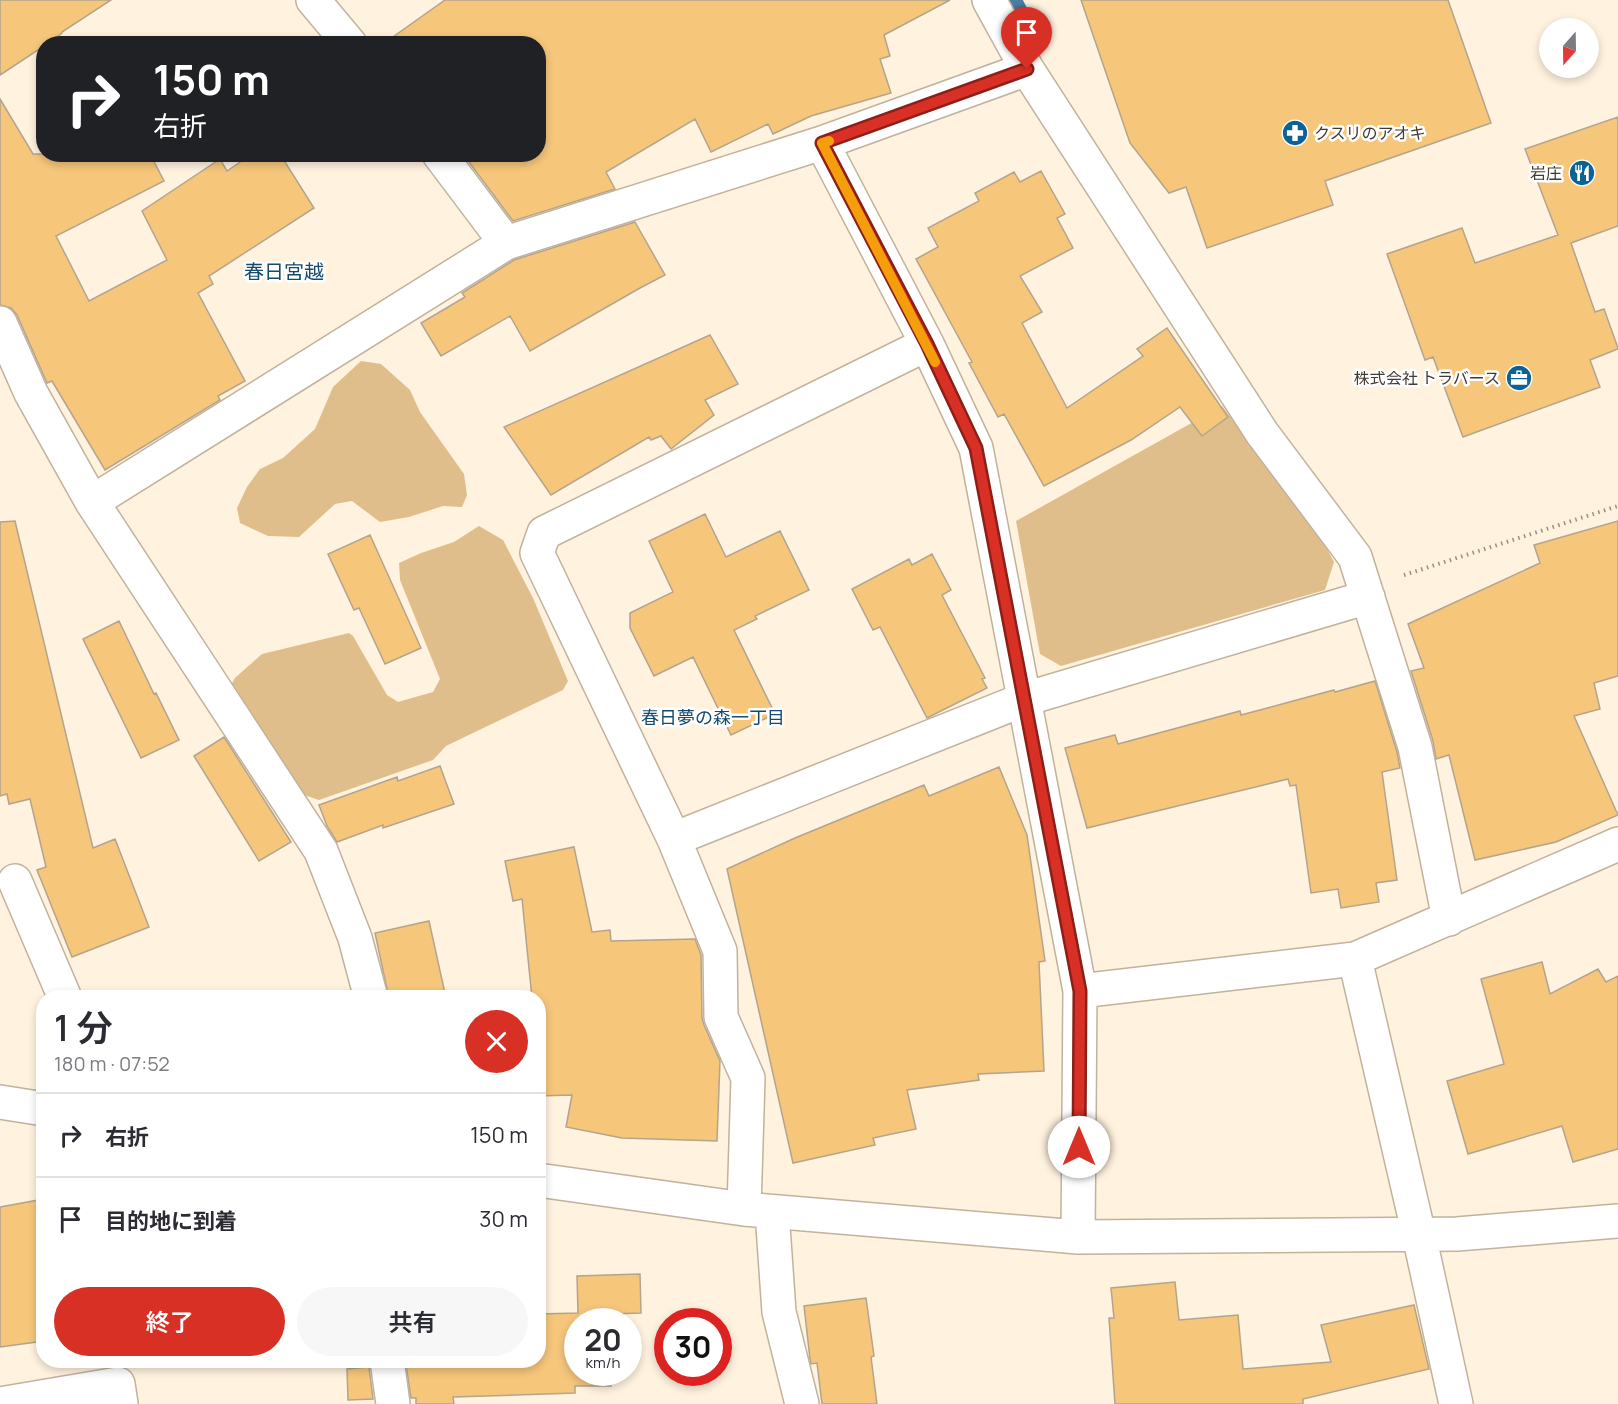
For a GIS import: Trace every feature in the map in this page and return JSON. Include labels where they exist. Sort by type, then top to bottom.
[{"type":"street","points":[[313,0],[343,36]]},
{"type":"street","points":[[990,0],[1027,69],[1262,433],[1355,557],[1415,747],[1449,919]]},
{"type":"street","points":[[92,502],[506,243],[822,143],[1027,69]]},
{"type":"street","points":[[822,143],[927,344],[976,448],[1080,991],[1078,1237]]},
{"type":"street","points":[[445,162],[506,243]]},
{"type":"street","points":[[0,323],[31,393],[92,502],[321,851],[355,938],[368,990]]},
{"type":"street","points":[[802,1404],[779,1312],[758,1210],[748,1078],[721,1017],[720,951],[674,838],[537,553],[544,533],[927,344]]},
{"type":"street","points":[[674,838],[1025,699],[1368,597]]},
{"type":"street","points":[[1080,991],[1355,959],[1618,844]]},
{"type":"street","points":[[15,881],[62,990]]},
{"type":"street","points":[[1355,959],[1456,1404]]},
{"type":"street","points":[[0,1102],[36,1108]]},
{"type":"street","points":[[546,1181],[758,1210],[1078,1237],[1456,1234],[1618,1221]]},
{"type":"street","points":[[388,1368],[393,1404]]},
{"type":"street","points":[[0,1404],[118,1384],[121,1404]]},
{"type":"path","points":[[1368,597],[1393,579],[1618,506]]},
{"type":"shaded area","points":[[361,361],[381,364],[410,390],[420,412],[464,474],[467,495],[462,507],[443,506],[409,517],[380,522],[352,501],[335,504],[299,537],[268,536],[240,523],[237,508],[247,487],[260,469],[283,458],[315,429],[333,387]]},
{"type":"shaded area","points":[[1222,406],[1314,525],[1334,562],[1325,590],[1061,666],[1040,654],[1016,521]]},
{"type":"shaded area","points":[[479,526],[503,540],[533,598],[568,681],[563,690],[446,746],[433,760],[319,800],[304,795],[231,685],[235,678],[262,654],[349,633],[353,636],[387,695],[398,702],[433,692],[440,679],[400,580],[399,563],[454,542]]},
{"type":"building","points":[[0,0],[111,0],[58,36],[36,36],[36,51],[0,75]]},
{"type":"building","points":[[445,0],[950,0],[884,35],[890,56],[880,59],[891,93],[811,116],[773,134],[768,124],[711,152],[695,119],[606,172],[615,189],[513,221],[469,162],[546,162],[546,36],[394,36]]},
{"type":"building","name":"クスリのアオキ","points":[[1081,0],[1448,0],[1491,123],[1325,181],[1333,205],[1207,248],[1186,187],[1169,193],[1130,143]]},
{"type":"building","points":[[0,99],[33,154],[36,154],[36,162],[154,162],[164,181],[56,236],[89,301],[167,260],[142,211],[216,162],[222,162],[227,171],[240,162],[285,162],[314,208],[209,276],[213,284],[198,293],[245,381],[218,396],[220,400],[105,470],[52,381],[47,383],[17,315],[11,308],[0,305]]},
{"type":"building","points":[[1618,117],[1618,226],[1571,243],[1595,312],[1604,309],[1618,348],[1590,360],[1600,387],[1463,437],[1433,357],[1425,360],[1387,254],[1462,228],[1475,263],[1558,235],[1525,149]]},
{"type":"building","points":[[1041,171],[1065,214],[1057,218],[1073,248],[1020,276],[1042,312],[1022,323],[1067,408],[1143,356],[1137,349],[1167,328],[1228,417],[1202,436],[1180,407],[1131,440],[1044,486],[1004,414],[998,417],[969,363],[972,362],[916,259],[938,247],[928,228],[979,201],[975,193],[1014,172],[1020,182]]},
{"type":"building","points":[[635,222],[665,275],[530,351],[510,316],[441,356],[421,323],[465,297],[462,293],[514,260]]},
{"type":"building","points":[[710,335],[738,384],[705,400],[714,415],[671,449],[661,436],[651,440],[649,437],[551,495],[504,427]]},
{"type":"building","points":[[705,514],[726,557],[780,531],[809,590],[755,616],[757,619],[734,630],[775,714],[731,735],[693,657],[654,676],[630,628],[630,613],[673,592],[649,541]]},
{"type":"building","points":[[15,521],[93,848],[115,839],[149,927],[72,957],[37,870],[46,867],[30,799],[9,804],[7,794],[0,796],[0,522]]},
{"type":"building","points":[[1618,521],[1618,676],[1594,683],[1600,709],[1574,716],[1618,815],[1556,842],[1475,860],[1449,755],[1436,759],[1433,741],[1411,671],[1424,668],[1408,624],[1540,563],[1534,545]]},
{"type":"building","points":[[370,535],[421,648],[385,664],[359,608],[354,610],[328,554]]},
{"type":"building","points":[[932,554],[951,590],[942,595],[985,678],[982,679],[987,688],[927,718],[880,627],[873,630],[852,589],[909,559],[912,565]]},
{"type":"building","points":[[119,621],[179,740],[141,758],[83,639]]},
{"type":"building","points":[[1375,681],[1400,768],[1382,772],[1397,880],[1376,883],[1379,902],[1341,908],[1338,889],[1311,893],[1296,785],[1290,786],[1288,779],[1087,828],[1065,748],[1115,735],[1118,744],[1240,711],[1241,715]]},
{"type":"building","points":[[224,737],[291,842],[259,861],[194,756]]},
{"type":"building","points":[[440,766],[454,804],[383,828],[383,825],[337,842],[327,826],[319,805],[397,777],[398,781]]},
{"type":"building","points":[[999,767],[1027,835],[1045,961],[1039,962],[1044,1071],[978,1074],[979,1080],[907,1090],[916,1129],[873,1138],[875,1145],[793,1163],[727,869],[795,838],[924,785],[929,796]]},
{"type":"building","points":[[574,847],[592,932],[610,930],[611,941],[695,939],[701,955],[702,1018],[720,1061],[717,1141],[622,1138],[566,1127],[572,1095],[546,1096],[546,990],[531,990],[522,899],[513,901],[505,861]]},
{"type":"building","points":[[429,921],[444,990],[387,990],[375,933]]},
{"type":"building","points":[[1542,962],[1550,994],[1598,969],[1606,982],[1618,976],[1618,1149],[1573,1162],[1562,1126],[1468,1154],[1447,1081],[1504,1064],[1481,979]]},
{"type":"building","points":[[36,1200],[36,1342],[0,1347],[0,1207]]},
{"type":"building","points":[[640,1274],[641,1308],[578,1308],[577,1276]]},
{"type":"building","points":[[1175,1282],[1179,1320],[1238,1315],[1243,1369],[1331,1362],[1321,1325],[1414,1305],[1429,1369],[1303,1399],[1303,1404],[1115,1404],[1109,1318],[1114,1318],[1111,1288]]},
{"type":"building","points":[[866,1298],[874,1356],[871,1357],[877,1404],[822,1404],[817,1363],[811,1364],[810,1359],[804,1306]]},
{"type":"building","points":[[564,1313],[564,1386],[575,1386],[575,1393],[453,1397],[454,1404],[416,1404],[416,1398],[411,1398],[407,1368],[546,1368],[546,1314]]},
{"type":"building","points":[[369,1368],[373,1399],[348,1400],[347,1369]]},
{"type":"waterway","points":[[1015,0],[1030,29]]},
{"type":"slow traffic","points":[[829,141],[822,143],[935,362]]},
{"type":"place","name":"クスリのアオキ","points":[[1295,133]]},
{"type":"place","name":"岩庄","points":[[1582,173]]},
{"type":"place","name":"株式会社 トラバース","points":[[1519,378]]},
{"type":"district","name":"春日宮越","points":[[284,272]]},
{"type":"district","name":"春日夢の森一丁目","points":[[713,718]]},
{"type":"route","points":[[1027,69],[822,143],[927,344],[976,448],[1080,991],[1079,1147]]}]
